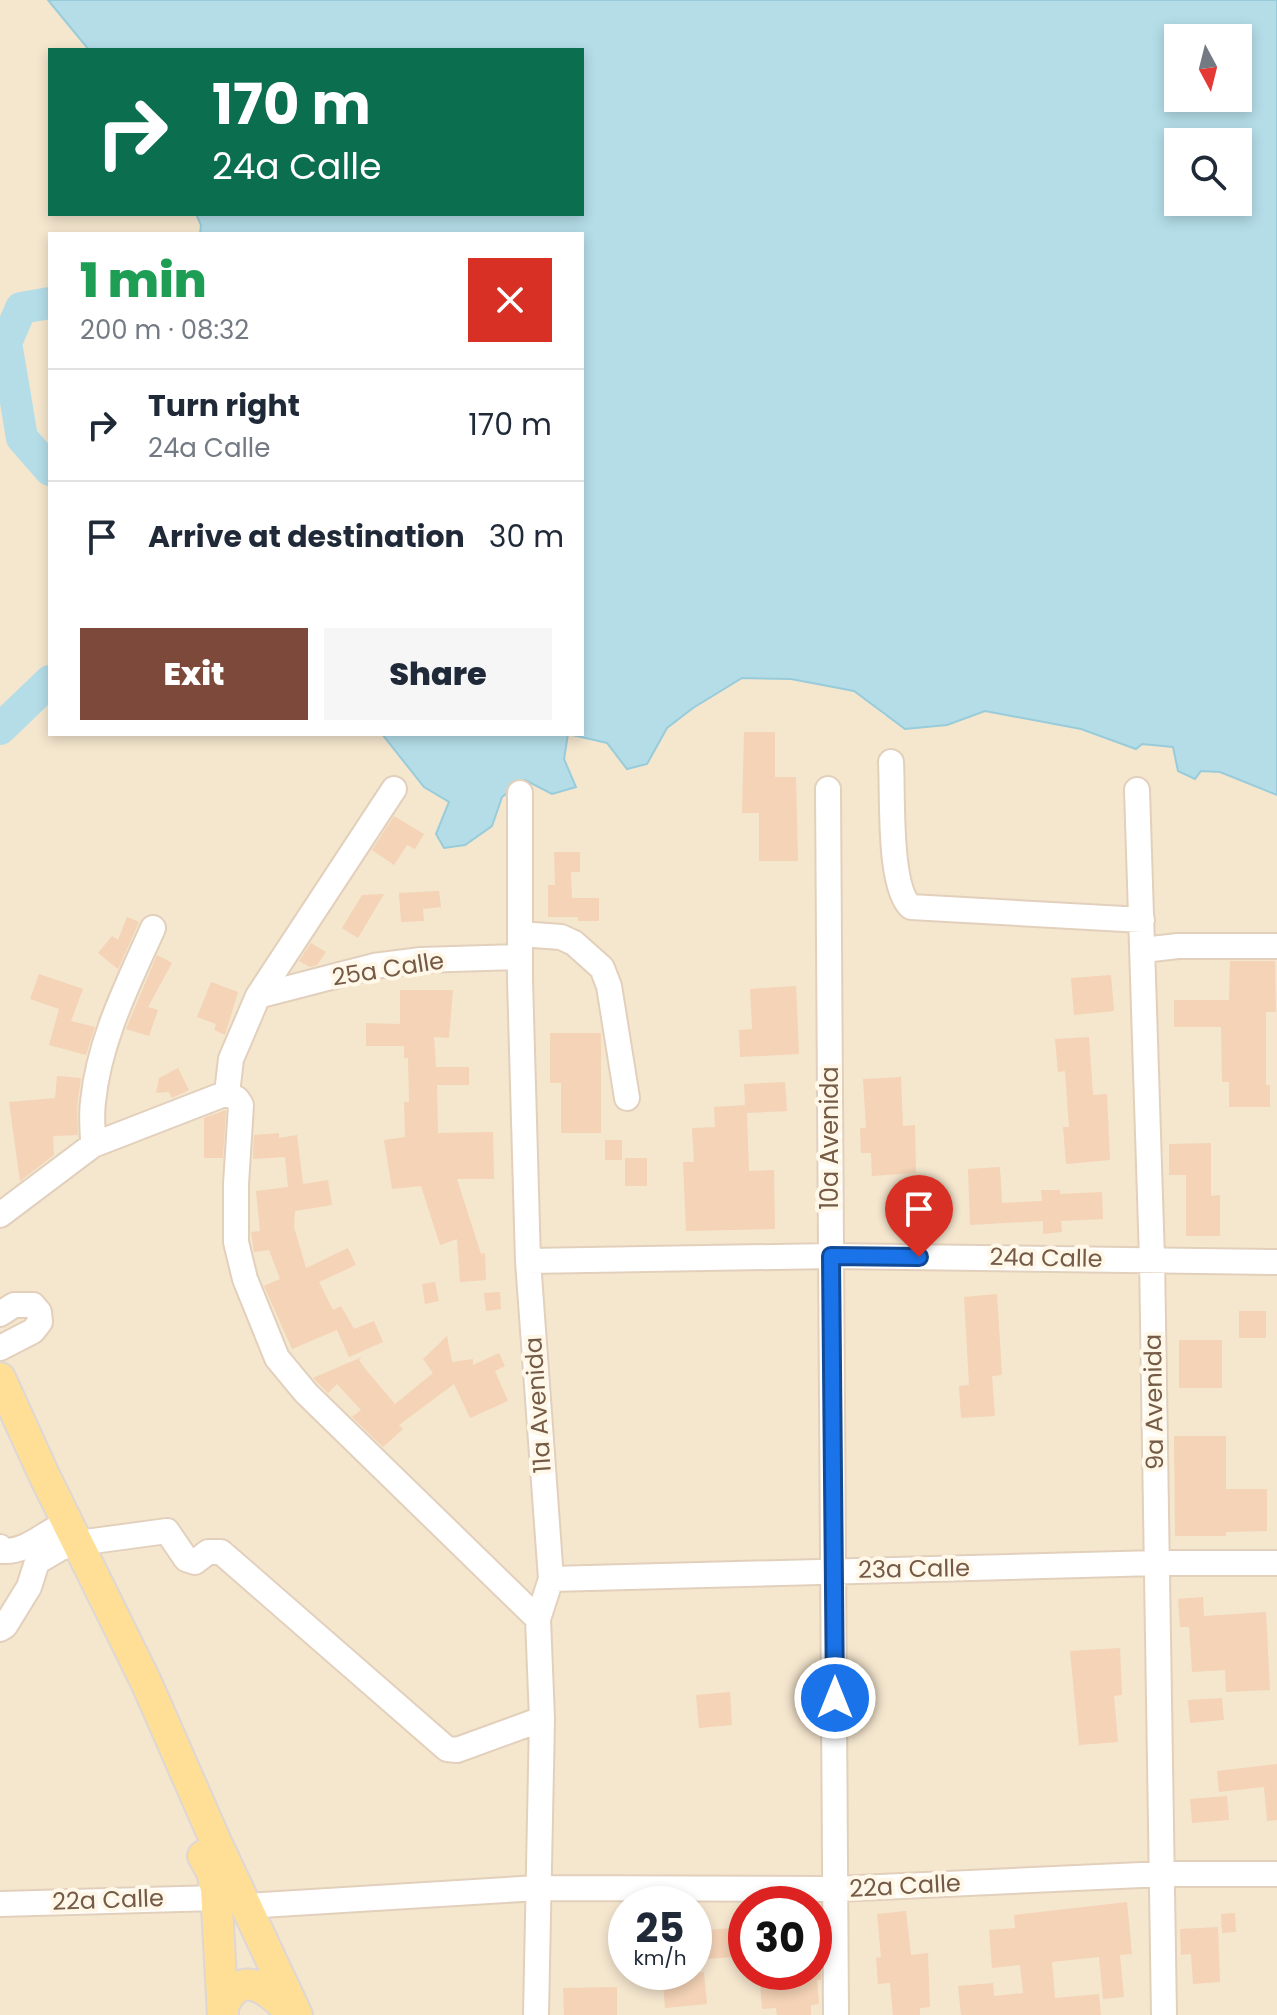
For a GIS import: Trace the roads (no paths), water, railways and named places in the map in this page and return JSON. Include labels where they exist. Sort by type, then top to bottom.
[{"type":"main road","points":[[0,1378],[64,1536]]},
{"type":"main road","points":[[0,1421],[146,1682],[208,1846],[246,1906],[296,2015]]},
{"type":"main road","points":[[208,1846],[208,1898],[217,2012]]},
{"type":"main road","points":[[217,2012],[230,1992],[241,1984],[259,1985],[296,2015]]},
{"type":"street","points":[[891,762],[896,878],[904,901],[911,907],[1142,920]]},
{"type":"street","points":[[227,1093],[231,1059],[258,996],[394,789]]},
{"type":"street","name":"10a Avenida","points":[[828,789],[836,2015]]},
{"type":"street","name":"9a Avenida","points":[[1137,790],[1152,1259],[1164,2015]]},
{"type":"street","name":"11a Avenida","points":[[520,793],[520,946],[528,1261],[551,1579],[538,1619],[542,1719],[536,2015]]},
{"type":"street","points":[[93,1145],[92,1104],[98,1070],[114,1014],[153,928]]},
{"type":"street","name":"25a Calle","points":[[258,996],[374,966],[520,946],[561,937],[574,943],[602,968],[609,986],[627,1098]]},
{"type":"street","points":[[1143,950],[1178,946],[1277,946]]},
{"type":"street","points":[[0,1215],[93,1145],[227,1093]]},
{"type":"street","points":[[227,1093],[241,1105],[236,1242],[245,1279],[277,1358],[306,1393],[538,1619]]},
{"type":"street","name":"24a Calle","points":[[528,1261],[831,1256],[1277,1262]]},
{"type":"street","points":[[0,1314],[14,1305],[33,1305],[39,1312],[40,1322],[33,1331],[0,1348]]},
{"type":"street","points":[[0,1547],[3,1551],[14,1551],[64,1536],[167,1531],[190,1562],[195,1562],[208,1552],[221,1552],[452,1751],[542,1719]]},
{"type":"street","points":[[0,1629],[5,1626],[29,1587],[37,1562],[64,1536]]},
{"type":"street","name":"23a Calle","points":[[551,1579],[1157,1563],[1277,1563]]},
{"type":"street","name":"22a Calle","points":[[246,1906],[538,1888],[836,1889],[1163,1874],[1277,1874]]},
{"type":"street","name":"22a Calle","points":[[0,1904],[208,1898]]},
{"type":"water","points":[[48,0],[1277,0],[1277,795],[1220,772],[1201,771],[1195,779],[1178,771],[1173,747],[1142,744],[1136,749],[1081,729],[985,711],[947,725],[905,729],[854,691],[791,679],[742,678],[667,728],[647,764],[627,769],[607,743],[577,736],[584,736],[584,232],[200,232],[197,216],[584,216],[584,48],[87,48]]},
{"type":"water","points":[[384,736],[568,736],[564,759],[576,787],[552,794],[525,780],[502,797],[492,826],[465,845],[444,848],[436,834],[449,802],[424,787]]},
{"type":"waterway","points":[[48,303],[21,308],[6,343],[22,438],[48,468]]},
{"type":"waterway","points":[[0,729],[48,683]]}]
